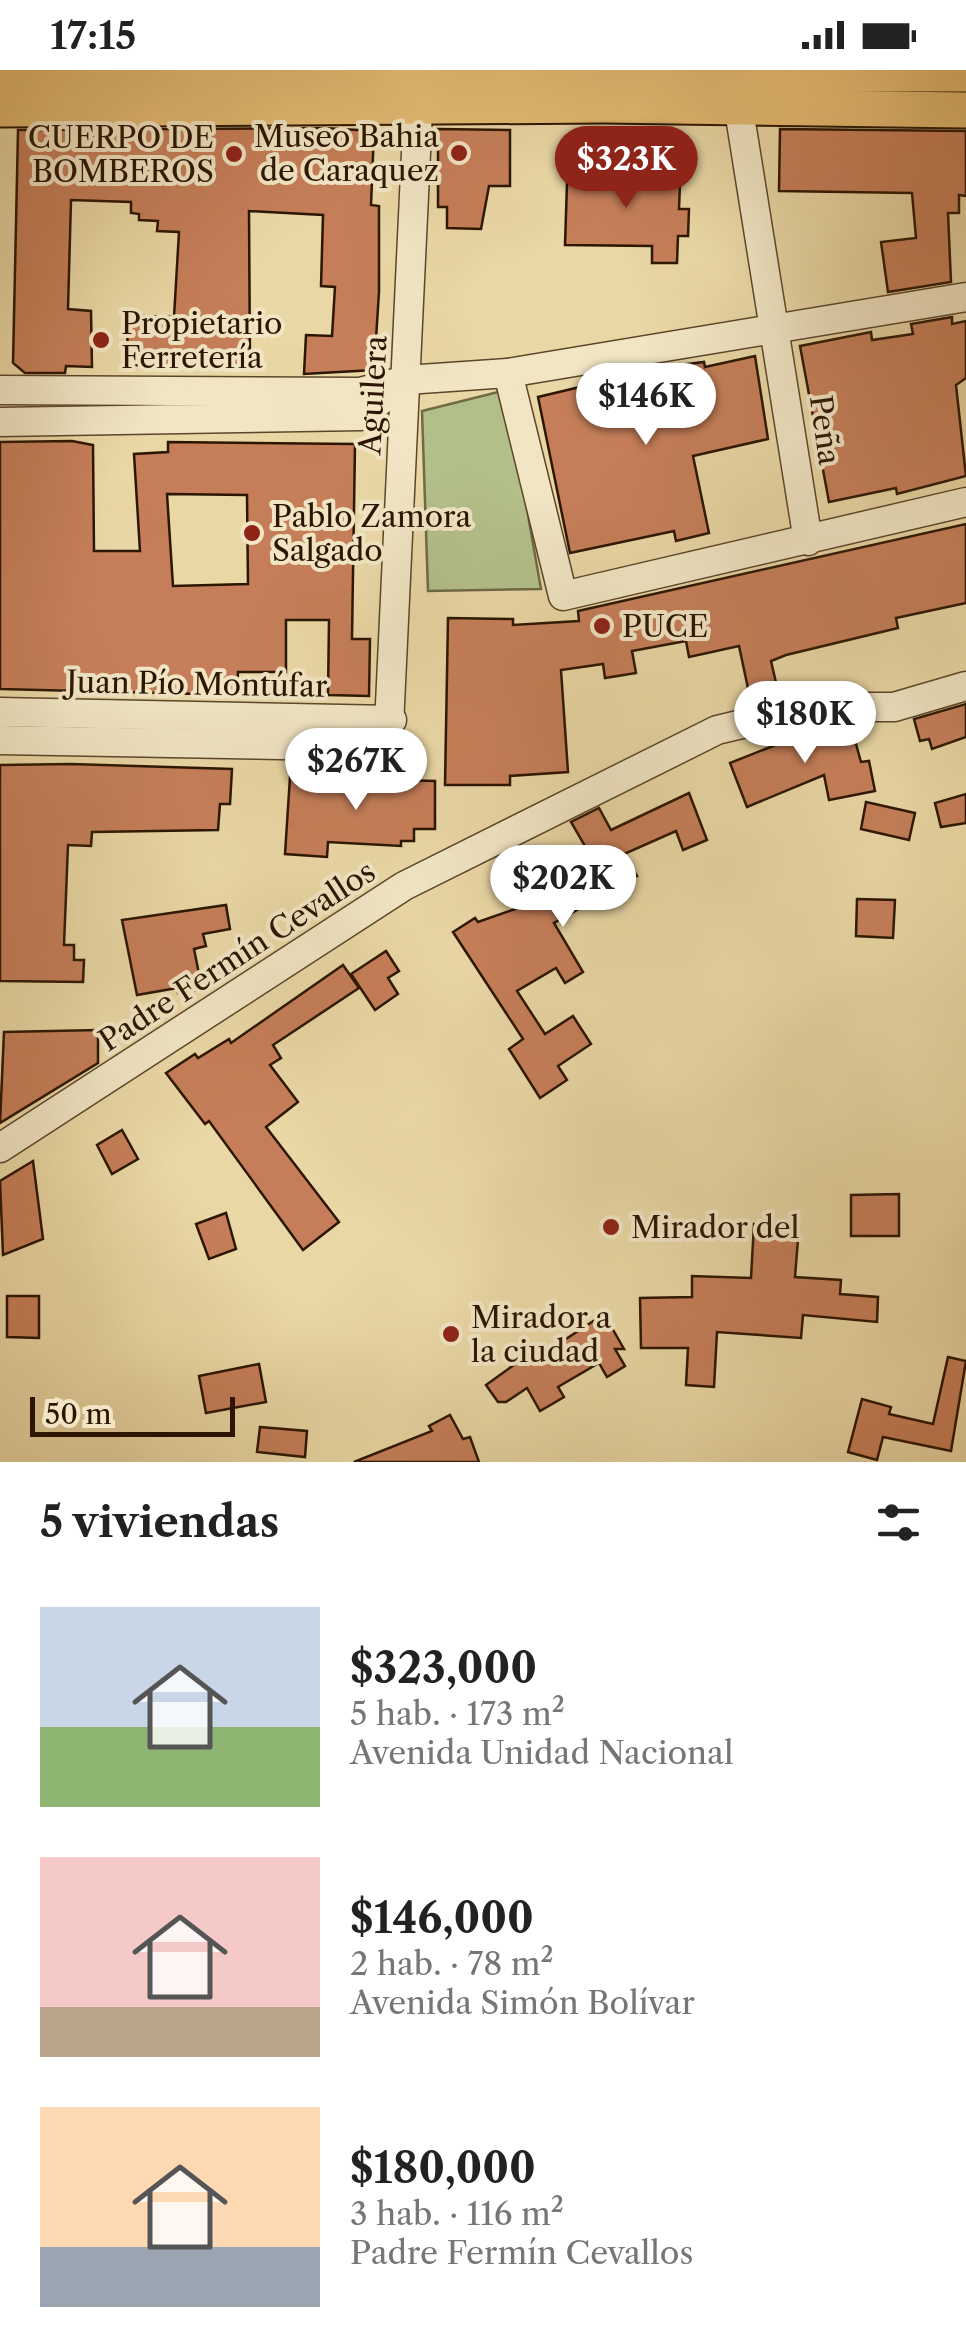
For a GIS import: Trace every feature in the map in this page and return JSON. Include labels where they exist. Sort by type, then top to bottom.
[{"type":"main road","points":[[0,78],[132,82],[420,72],[966,74]]},
{"type":"main road","points":[[0,109],[604,105],[740,110],[966,110]]},
{"type":"street","name":"Aguilera","points":[[390,733],[420,72]]},
{"type":"street","name":"Peña","points":[[740,110],[808,541]]},
{"type":"street","points":[[0,390],[360,392],[406,380],[508,373],[966,297]]},
{"type":"street","points":[[508,373],[563,596],[966,502]]},
{"type":"street","points":[[0,422],[361,416],[406,380]]},
{"type":"street","name":"Padre Fermín Cevallos","points":[[0,1148],[404,886],[718,730],[813,707],[894,707],[966,686]]},
{"type":"street","name":"Juan Pío Montúfar","points":[[0,712],[390,733]]},
{"type":"street","name":"Juan Pío Montúfar","points":[[0,740],[390,733]]},
{"type":"green space","points":[[506,390],[541,589],[428,591],[422,411]]},
{"type":"building","points":[[438,129],[510,130],[510,186],[489,186],[481,229],[447,228],[447,207],[438,207]]},
{"type":"building","points":[[780,129],[966,131],[966,196],[959,195],[959,213],[948,213],[951,282],[888,292],[881,242],[916,238],[912,193],[779,191]]},
{"type":"building","points":[[18,130],[374,131],[371,205],[379,206],[379,292],[374,370],[304,374],[306,335],[332,336],[335,287],[321,286],[323,215],[249,211],[250,367],[129,365],[126,315],[174,317],[179,232],[157,231],[158,221],[139,220],[139,214],[131,213],[131,202],[71,200],[68,309],[91,311],[92,367],[66,366],[65,373],[25,373],[13,363]]},
{"type":"building","points":[[584,165],[662,167],[662,183],[680,184],[679,209],[689,209],[688,236],[678,236],[677,263],[652,263],[652,246],[565,245],[567,183],[584,184]]},
{"type":"building","points":[[952,317],[952,324],[966,321],[966,378],[956,385],[966,476],[897,494],[896,488],[829,502],[800,346],[871,332],[872,340],[913,334],[911,324]]},
{"type":"building","points":[[755,356],[768,439],[693,456],[709,533],[676,541],[674,531],[570,553],[538,397],[664,367],[704,362],[705,367]]},
{"type":"building","points":[[72,441],[93,445],[94,551],[140,551],[134,454],[168,452],[168,442],[355,444],[352,639],[370,639],[369,696],[328,695],[329,620],[286,620],[286,672],[238,672],[237,695],[0,689],[0,442]],"holes":[[[167,494],[247,495],[248,584],[173,586]]]},
{"type":"building","points":[[966,524],[966,603],[896,618],[898,628],[771,661],[777,687],[749,693],[739,646],[689,657],[686,641],[632,651],[636,673],[605,678],[603,664],[561,670],[568,772],[510,776],[510,785],[445,785],[448,618],[513,619],[513,625],[579,621],[578,611]]},
{"type":"building","points":[[966,704],[966,737],[932,749],[929,739],[920,741],[914,719]]},
{"type":"building","points":[[851,726],[861,762],[869,761],[875,791],[829,800],[824,775],[747,807],[730,763],[783,742],[780,734],[806,727],[810,737]]},
{"type":"building","points":[[0,765],[232,769],[230,804],[220,804],[218,830],[92,832],[91,846],[68,845],[64,945],[74,945],[74,960],[84,960],[83,982],[0,981]]},
{"type":"building","points":[[290,777],[435,781],[435,829],[414,829],[414,841],[401,841],[401,846],[328,842],[327,857],[285,854]]},
{"type":"building","points":[[689,793],[707,840],[683,850],[676,831],[624,854],[637,876],[554,923],[583,972],[565,983],[556,968],[517,991],[545,1034],[573,1016],[591,1044],[558,1066],[567,1080],[540,1098],[509,1049],[523,1039],[453,932],[475,918],[478,922],[535,902],[554,891],[543,872],[585,846],[571,822],[599,808],[611,830]]},
{"type":"building","points":[[966,794],[966,823],[941,827],[935,803]]},
{"type":"building","points":[[866,802],[915,813],[909,840],[861,829]]},
{"type":"building","points":[[857,899],[895,900],[893,938],[856,936]]},
{"type":"building","points":[[226,905],[230,929],[203,934],[206,946],[194,949],[202,989],[178,993],[177,988],[137,995],[122,920]]},
{"type":"building","points":[[386,951],[399,971],[388,978],[398,994],[375,1010],[351,974]]},
{"type":"building","points":[[343,965],[359,988],[273,1045],[281,1058],[270,1065],[298,1102],[266,1127],[339,1222],[303,1250],[209,1121],[205,1124],[166,1073],[195,1054],[198,1058],[229,1039],[231,1043]]},
{"type":"building","points":[[98,1030],[98,1063],[0,1123],[4,1032]]},
{"type":"building","points":[[122,1130],[138,1159],[112,1174],[97,1145]]},
{"type":"building","points":[[33,1161],[43,1239],[3,1255],[0,1181]]},
{"type":"building","points":[[899,1194],[899,1236],[851,1236],[851,1195]]},
{"type":"building","points":[[226,1213],[236,1249],[209,1259],[196,1224]]},
{"type":"building","points":[[754,1224],[799,1227],[795,1277],[841,1280],[840,1294],[878,1297],[877,1322],[803,1315],[801,1338],[717,1332],[714,1387],[686,1385],[688,1348],[641,1348],[640,1298],[692,1297],[692,1276],[751,1278]]},
{"type":"building","points":[[7,1296],[39,1296],[39,1338],[7,1337]]},
{"type":"building","points":[[604,1314],[624,1349],[615,1349],[625,1366],[607,1377],[599,1363],[558,1387],[564,1397],[540,1411],[527,1388],[506,1402],[498,1402],[486,1385],[536,1349],[540,1356]]},
{"type":"building","points":[[948,1357],[966,1361],[951,1451],[883,1437],[877,1460],[848,1452],[862,1399],[891,1407],[889,1414],[933,1424]]},
{"type":"building","points":[[259,1364],[266,1402],[206,1413],[199,1376]]},
{"type":"building","points":[[450,1415],[463,1439],[470,1437],[479,1462],[354,1462],[432,1431],[429,1426]]},
{"type":"building","points":[[260,1427],[307,1431],[305,1457],[257,1452]]},
{"type":"place","name":"Museo Bahia de Caraquez","points":[[459,153]]},
{"type":"place","name":"CUERPO DE BOMBEROS","points":[[234,154]]},
{"type":"place","name":"Propietario Ferretería","points":[[101,340]]},
{"type":"place","name":"Pablo Zamora Salgado","points":[[252,533]]},
{"type":"place","name":"PUCE","points":[[602,626]]},
{"type":"place","name":"Mirador del","points":[[611,1227]]},
{"type":"place","name":"Mirador a la ciudad","points":[[451,1334]]}]
